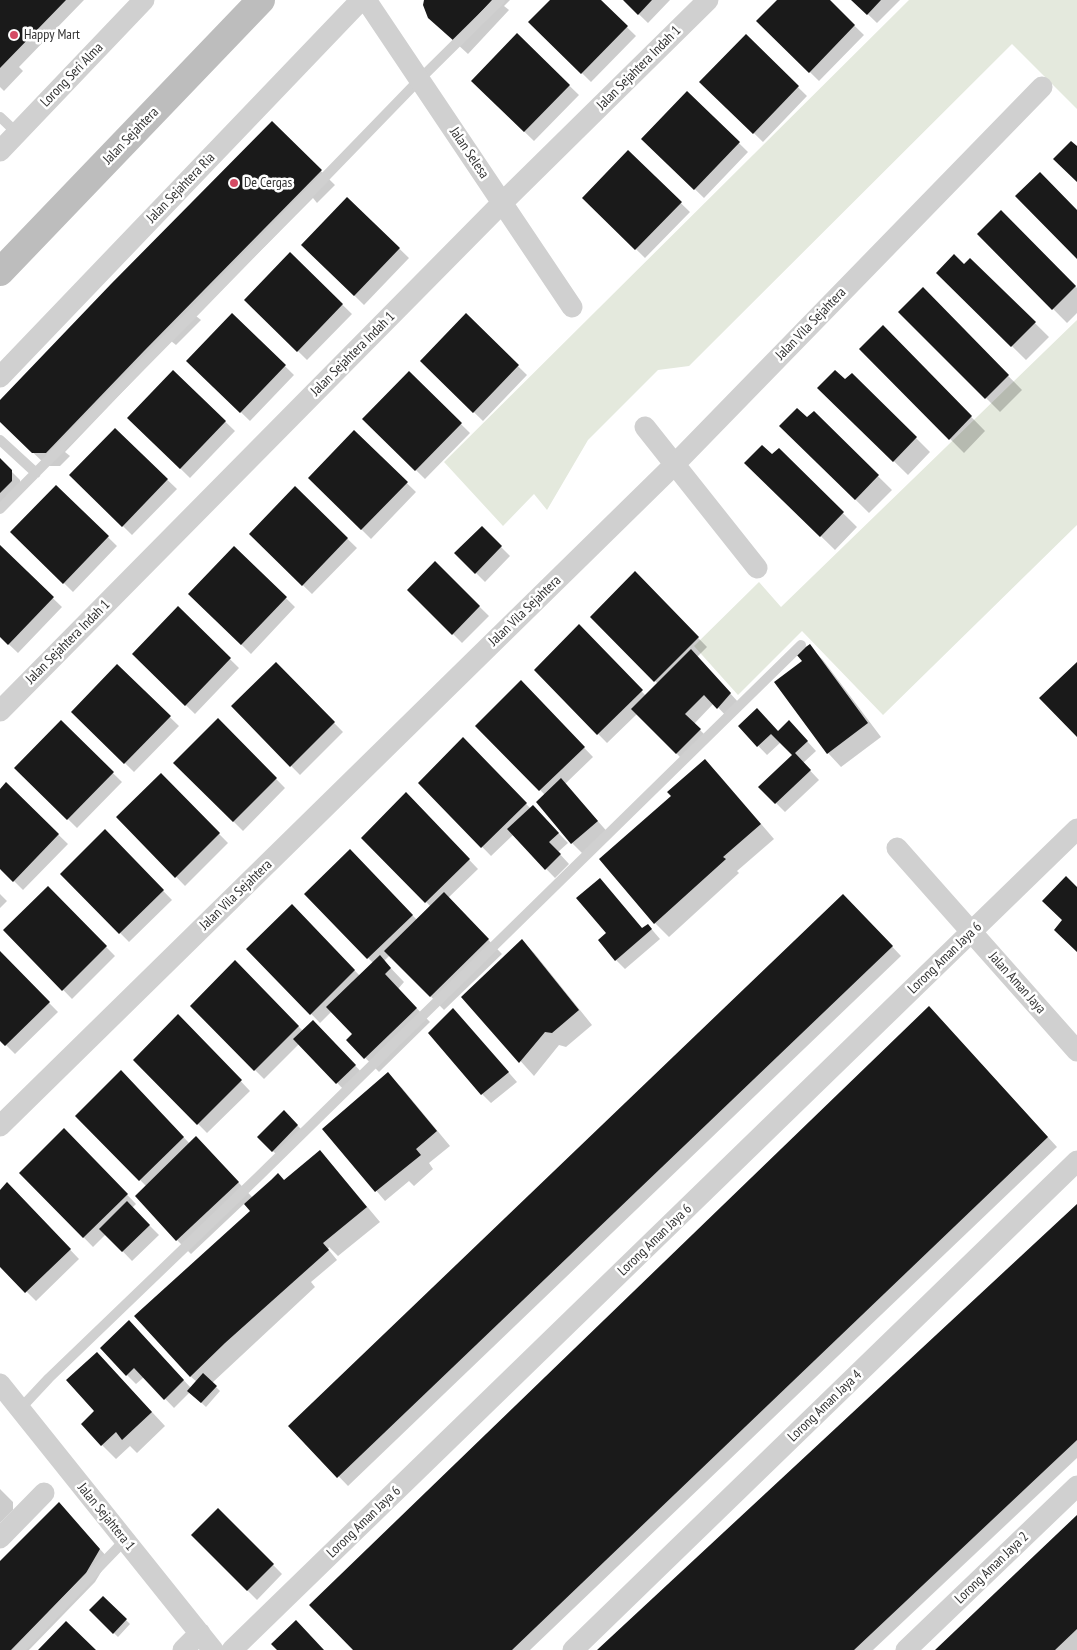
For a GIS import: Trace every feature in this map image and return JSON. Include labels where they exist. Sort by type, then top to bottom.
[{"type":"main road","name":"Jalan Sejahtera","points":[[0,272],[261,0]]},
{"type":"street","name":"Lorong Seri Alma","points":[[0,151],[144,0]]},
{"type":"street","name":"Jalan Sejahtera Ria","points":[[0,377],[361,0]]},
{"type":"street","name":"Jalan Selesa","points":[[366,0],[572,306]]},
{"type":"street","name":"Jalan Sejahtera Indah 1","points":[[0,711],[502,203],[708,0]]},
{"type":"street","name":"Jalan Vila Sejahtera","points":[[0,1126],[675,464],[1042,87]]},
{"type":"street","points":[[646,427],[757,568]]},
{"type":"street","name":"Lorong Aman Jaya 6","points":[[232,1650],[1077,829]]},
{"type":"street","name":"Jalan Aman Jaya","points":[[897,848],[1077,1051]]},
{"type":"street","name":"Lorong Aman Jaya 4","points":[[574,1650],[1077,1161]]},
{"type":"street","name":"Jalan Sejahtera 1","points":[[1,1387],[213,1650]]},
{"type":"street","name":"Lorong Aman Jaya 2","points":[[906,1650],[1077,1486]]},
{"type":"street","points":[[0,1538],[44,1493]]},
{"type":"street","points":[[183,1650],[200,1634]]},
{"type":"lane","points":[[0,509],[419,80],[500,0]]},
{"type":"lane","points":[[0,117],[16,133]]},
{"type":"lane","points":[[0,440],[36,473]]},
{"type":"lane","points":[[20,1409],[49,1378],[266,1170],[801,645]]},
{"type":"lane","points":[[19,1650],[125,1540]]},
{"type":"shaded area","points":[[909,0],[1077,0],[1077,109],[1012,44],[689,366],[658,370],[588,440],[547,510],[534,494],[503,526],[444,462]]},
{"type":"shaded area","points":[[1077,320],[1077,525],[883,715],[802,631],[738,695],[694,646],[759,582],[781,607]]},
{"type":"building","points":[[0,0],[66,0],[0,68]]},
{"type":"building","points":[[424,0],[492,0],[454,41],[428,18],[423,5]]},
{"type":"building","points":[[550,0],[601,0],[628,26],[581,74],[528,22]]},
{"type":"building","points":[[623,0],[652,0],[638,15]]},
{"type":"building","points":[[777,0],[830,0],[855,25],[809,73],[756,21]]},
{"type":"building","points":[[851,0],[881,0],[867,15]]},
{"type":"building","points":[[517,33],[570,85],[524,132],[471,81]]},
{"type":"building","points":[[746,34],[799,86],[753,134],[699,82]]},
{"type":"building","points":[[687,91],[740,142],[694,190],[641,139]]},
{"type":"building","points":[[272,121],[322,170],[46,453],[32,453],[0,422],[0,400]]},
{"type":"building","points":[[1071,141],[1077,146],[1077,182],[1053,159]]},
{"type":"building","points":[[628,150],[682,202],[635,250],[582,198]]},
{"type":"building","points":[[1040,172],[1077,210],[1077,259],[1015,196]]},
{"type":"building","points":[[347,197],[400,248],[354,296],[301,245]]},
{"type":"building","points":[[1001,210],[1076,286],[1052,310],[977,234]]},
{"type":"building","points":[[290,252],[343,304],[297,352],[244,300]]},
{"type":"building","points":[[954,254],[964,264],[970,258],[1036,322],[1011,347],[936,273]]},
{"type":"building","points":[[923,287],[1009,375],[985,399],[898,312]]},
{"type":"building","points":[[232,313],[286,365],[240,413],[186,361]]},
{"type":"building","points":[[466,313],[519,365],[473,413],[420,361]]},
{"type":"building","points":[[883,325],[972,416],[949,440],[859,349]]},
{"type":"building","points":[[173,370],[226,421],[180,469],[127,418]]},
{"type":"building","points":[[835,370],[845,379],[852,373],[917,437],[893,462],[817,388]]},
{"type":"building","points":[[409,371],[462,423],[415,471],[362,419]]},
{"type":"building","points":[[797,408],[807,417],[814,411],[879,475],[855,500],[779,426]]},
{"type":"building","points":[[115,428],[168,479],[122,527],[69,475]]},
{"type":"building","points":[[354,430],[408,482],[361,530],[308,478]]},
{"type":"building","points":[[762,445],[772,454],[779,448],[844,512],[820,537],[744,463]]},
{"type":"building","points":[[0,458],[12,470],[12,481],[0,493]]},
{"type":"building","points":[[56,485],[109,536],[63,584],[10,532]]},
{"type":"building","points":[[295,486],[348,538],[302,586],[249,534]]},
{"type":"building","points":[[482,526],[502,546],[475,574],[454,553]]},
{"type":"building","points":[[0,545],[54,597],[8,645],[0,637]]},
{"type":"building","points":[[234,546],[287,597],[241,645],[188,594]]},
{"type":"building","points":[[435,561],[480,606],[452,635],[407,590]]},
{"type":"building","points":[[635,571],[699,637],[654,682],[590,617]]},
{"type":"building","points":[[178,606],[231,658],[185,706],[132,654]]},
{"type":"building","points":[[579,624],[643,690],[597,735],[534,670]]},
{"type":"building","points":[[810,644],[868,723],[827,754],[774,682],[802,661],[796,654]]},
{"type":"building","points":[[691,649],[731,693],[717,709],[704,695],[685,714],[701,729],[676,754],[631,709]]},
{"type":"building","points":[[276,662],[335,722],[290,767],[231,706]]},
{"type":"building","points":[[1077,662],[1077,737],[1039,698]]},
{"type":"building","points":[[117,664],[171,716],[124,764],[71,712]]},
{"type":"building","points":[[521,680],[585,747],[539,791],[475,726]]},
{"type":"building","points":[[757,708],[778,731],[789,720],[808,741],[795,753],[811,770],[775,804],[758,787],[792,755],[771,734],[757,747],[738,726]]},
{"type":"building","points":[[218,718],[277,778],[233,822],[173,763]]},
{"type":"building","points":[[61,720],[114,772],[67,820],[14,768]]},
{"type":"building","points":[[463,737],[527,803],[481,848],[418,783]]},
{"type":"building","points":[[705,759],[761,824],[723,857],[726,859],[654,924],[599,859],[671,796],[667,792]]},
{"type":"building","points":[[161,773],[220,833],[175,878],[116,817]]},
{"type":"building","points":[[561,778],[598,821],[571,844],[536,802]]},
{"type":"building","points":[[6,782],[59,834],[13,882],[0,869],[0,789]]},
{"type":"building","points":[[406,792],[470,859],[425,903],[361,838]]},
{"type":"building","points":[[533,805],[559,833],[549,842],[561,854],[545,870],[507,829]]},
{"type":"building","points":[[105,829],[164,890],[119,934],[60,874]]},
{"type":"building","points":[[350,849],[413,915],[367,959],[304,894]]},
{"type":"building","points":[[1066,876],[1077,887],[1077,952],[1054,930],[1062,920],[1042,901]]},
{"type":"building","points":[[600,878],[642,928],[648,924],[652,929],[615,961],[598,940],[606,933],[576,898]]},
{"type":"building","points":[[48,886],[107,946],[62,991],[3,930]]},
{"type":"building","points":[[444,892],[489,939],[430,997],[384,951]]},
{"type":"building","points":[[843,894],[893,946],[337,1478],[288,1426]]},
{"type":"building","points":[[292,904],[355,970],[310,1015],[246,949]]},
{"type":"building","points":[[522,939],[579,1010],[552,1033],[545,1032],[519,1063],[461,997]]},
{"type":"building","points":[[0,951],[50,1002],[5,1046],[0,1041]]},
{"type":"building","points":[[380,955],[391,968],[385,974],[417,1008],[364,1059],[346,1040],[352,1034],[326,1007]]},
{"type":"building","points":[[235,960],[299,1026],[254,1071],[190,1006]]},
{"type":"building","points":[[929,1006],[1048,1137],[512,1650],[353,1650],[309,1605]]},
{"type":"building","points":[[453,1008],[509,1072],[481,1095],[428,1033]]},
{"type":"building","points":[[178,1014],[242,1080],[197,1125],[133,1060]]},
{"type":"building","points":[[313,1020],[356,1065],[336,1084],[293,1039]]},
{"type":"building","points":[[121,1070],[184,1137],[139,1181],[75,1116]]},
{"type":"building","points":[[388,1072],[437,1131],[416,1149],[421,1155],[375,1192],[322,1129]]},
{"type":"building","points":[[284,1110],[298,1125],[272,1152],[257,1137]]},
{"type":"building","points":[[64,1128],[128,1194],[83,1238],[19,1173]]},
{"type":"building","points":[[196,1136],[239,1182],[176,1241],[135,1196]]},
{"type":"building","points":[[320,1150],[367,1207],[323,1243],[329,1250],[190,1377],[134,1316],[250,1211],[244,1204],[278,1173],[284,1180]]},
{"type":"building","points":[[7,1182],[71,1249],[25,1293],[0,1267],[0,1190]]},
{"type":"building","points":[[127,1201],[150,1225],[122,1252],[99,1229]]},
{"type":"building","points":[[1077,1204],[1077,1440],[854,1650],[597,1650]]},
{"type":"building","points":[[129,1320],[184,1380],[164,1400],[134,1368],[126,1376],[100,1348]]},
{"type":"building","points":[[97,1352],[152,1412],[122,1440],[116,1432],[101,1446],[81,1424],[94,1411],[66,1380]]},
{"type":"building","points":[[203,1373],[217,1386],[201,1403],[187,1391]]},
{"type":"building","points":[[59,1502],[100,1549],[86,1573],[11,1650],[0,1650],[0,1561]]},
{"type":"building","points":[[218,1508],[274,1564],[247,1591],[191,1535]]},
{"type":"building","points":[[1077,1515],[1077,1629],[1055,1650],[935,1650]]},
{"type":"building","points":[[103,1596],[127,1619],[113,1634],[89,1610]]},
{"type":"building","points":[[296,1620],[324,1650],[277,1650],[271,1644]]},
{"type":"building","points":[[66,1621],[96,1650],[38,1650]]},
{"type":"place","name":"Happy Mart","points":[[14,35]]},
{"type":"place","name":"De Cergas","points":[[234,183]]}]
